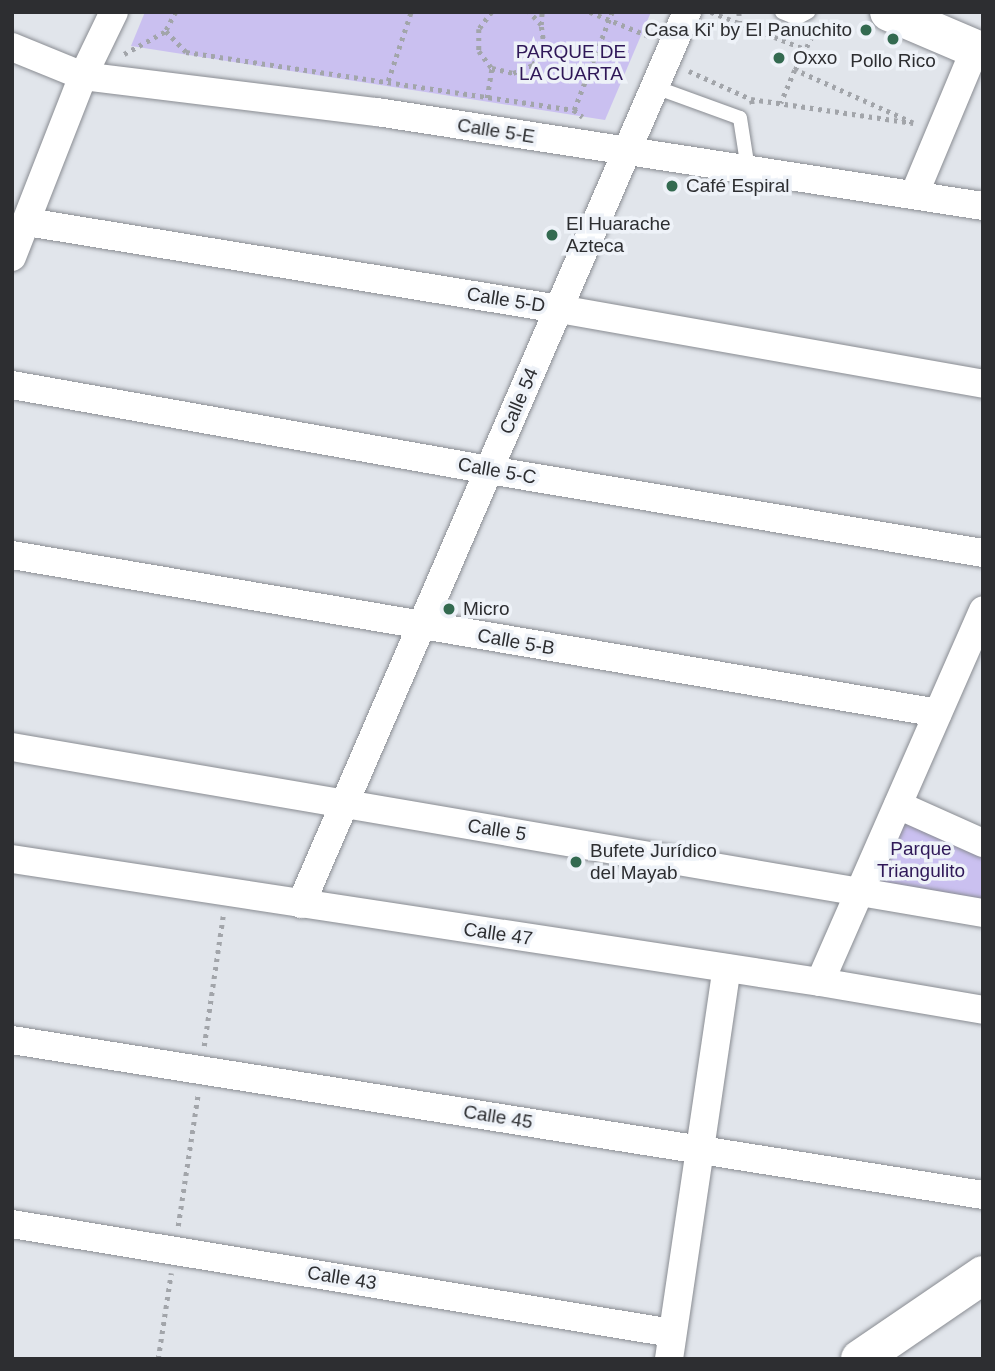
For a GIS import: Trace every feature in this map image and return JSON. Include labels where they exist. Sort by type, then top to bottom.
[{"type":"street","points":[[12,257],[83,76],[114,12]]},
{"type":"street","name":"Calle 54","points":[[301,904],[655,87],[679,58],[687,12]]},
{"type":"street","points":[[888,12],[979,50],[914,195]]},
{"type":"street","name":"Calle 5-E","points":[[12,47],[83,76],[377,112],[983,206]]},
{"type":"street","name":"Calle 5-D","points":[[27,222],[559,309],[983,384]]},
{"type":"street","name":"Calle 5-C","points":[[12,385],[489,470],[983,553]]},
{"type":"street","name":"Calle 5-B","points":[[12,555],[938,713]]},
{"type":"street","points":[[820,982],[938,713],[980,626]]},
{"type":"street","name":"Calle 5","points":[[12,747],[983,913]]},
{"type":"street","points":[[898,805],[983,843]]},
{"type":"street","name":"Calle 47","points":[[12,859],[820,982],[983,1010]]},
{"type":"street","points":[[671,1346],[727,968]]},
{"type":"street","name":"Calle 45","points":[[12,1040],[983,1195]]},
{"type":"street","name":"Calle 43","points":[[12,1224],[174,1251],[671,1346]]},
{"type":"street","points":[[860,1359],[983,1275]]},
{"type":"lane","points":[[782,12],[797,18],[808,12]]},
{"type":"lane","points":[[655,87],[740,118],[748,170]]},
{"type":"path","points":[[176,12],[166,31],[186,52],[574,110],[612,12]]},
{"type":"path","points":[[377,112],[411,12]]},
{"type":"path","points":[[492,12],[479,29],[479,51],[492,68],[513,73],[533,65],[544,47],[542,12]]},
{"type":"path","points":[[530,12],[541,25]]},
{"type":"path","points":[[590,12],[751,99],[913,123]]},
{"type":"path","points":[[711,12],[805,49]]},
{"type":"path","points":[[739,12],[740,24]]},
{"type":"path","points":[[781,103],[794,70],[818,24]]},
{"type":"path","points":[[481,128],[492,68]]},
{"type":"path","points":[[794,70],[913,123]]},
{"type":"path","points":[[751,99],[752,111]]},
{"type":"path","points":[[911,135],[919,111]]},
{"type":"path","points":[[158,1359],[227,893]]},
{"type":"green space","name":"PARQUE DE LA CUARTA","points":[[145,12],[651,12],[605,120],[131,46]]},
{"type":"green space","name":"Parque Triangulito","points":[[902,815],[983,852],[983,904],[872,884]]},
{"type":"place","name":"Casa Ki' by El Panuchito","points":[[866,30]]},
{"type":"place","name":"Pollo Rico","points":[[893,39]]},
{"type":"place","name":"Oxxo","points":[[779,58]]},
{"type":"place","name":"Café Espiral","points":[[672,186]]},
{"type":"place","name":"El Huarache Azteca","points":[[552,235]]},
{"type":"place","name":"Micro","points":[[449,609]]},
{"type":"place","name":"Bufete Jurídico del Mayab","points":[[576,862]]}]
